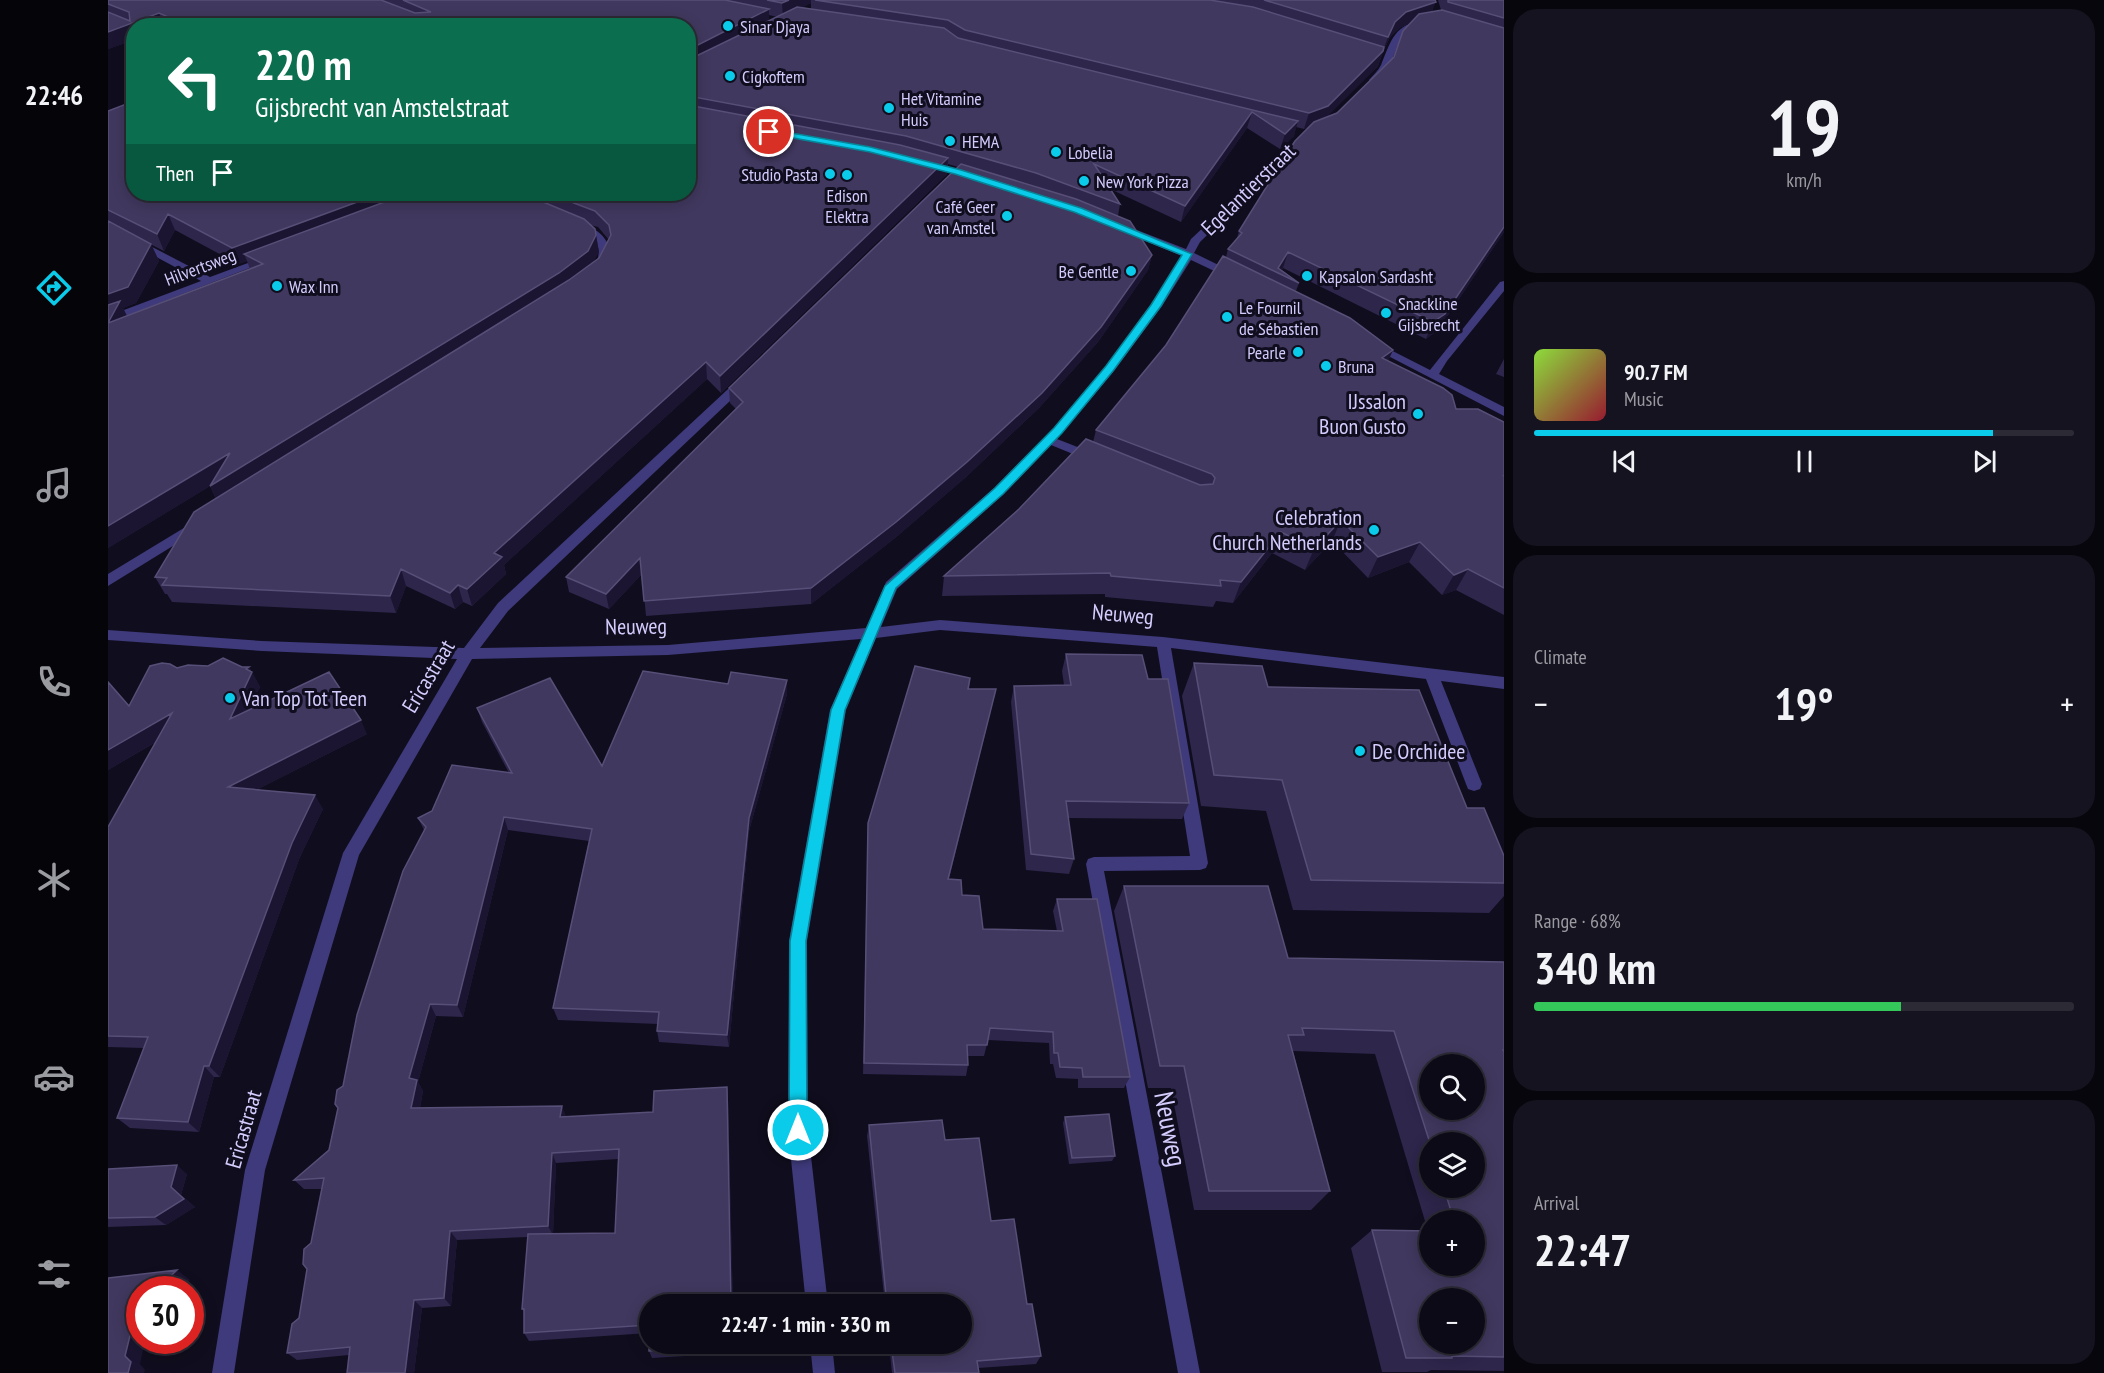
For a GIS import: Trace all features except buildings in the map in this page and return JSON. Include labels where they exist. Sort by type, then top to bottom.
[{"type":"street","points":[[1368,84],[1384,68],[1392,44],[1410,24],[1428,21]]},
{"type":"street","points":[[1376,56],[1387,59]]},
{"type":"street","name":"Egelantierstraat","points":[[816,1294],[798,1130],[798,941],[838,710],[873,633],[891,586],[999,491],[1049,440],[1110,369],[1156,306],[1195,241],[1305,134],[1316,129]]},
{"type":"street","points":[[1294,131],[1305,134]]},
{"type":"street","points":[[1109,222],[1188,254],[1241,280]]},
{"type":"street","points":[[572,223],[592,231],[604,243],[606,252],[603,262],[589,277]]},
{"type":"street","points":[[108,227],[208,281]]},
{"type":"street","name":"Hilvertsweg","points":[[108,320],[274,256]]},
{"type":"street","points":[[1433,375],[1504,284]]},
{"type":"street","points":[[1359,338],[1504,412]]},
{"type":"street","name":"Ericastraat","points":[[223,1373],[255,1170],[351,853],[468,654],[504,607],[755,369]]},
{"type":"street","points":[[1049,440],[1103,461]]},
{"type":"street","points":[[108,581],[208,518]]},
{"type":"street","name":"Neuweg","points":[[108,635],[262,646],[468,654],[668,650],[873,633],[940,625],[1163,642],[1504,683]]},
{"type":"street","name":"Neuweg","points":[[1163,642],[1200,863],[1094,864],[1189,1373]]},
{"type":"street","points":[[1431,674],[1474,784]]},
{"type":"street","points":[[822,1354],[824,1373]]},
{"type":"place","name":"Sinar Djaya","points":[[728,26]]},
{"type":"place","name":"Cigkoftem","points":[[730,76]]},
{"type":"place","name":"Het Vitamine Huis","points":[[889,108]]},
{"type":"place","name":"HEMA","points":[[950,141]]},
{"type":"place","name":"Lobelia","points":[[1056,152]]},
{"type":"place","name":"Studio Pasta","points":[[830,174]]},
{"type":"place","name":"Edison Elektra","points":[[847,175]]},
{"type":"place","name":"New York Pizza","points":[[1084,181]]},
{"type":"place","name":"Café Geer van Amstel","points":[[1007,216]]},
{"type":"place","name":"Be Gentle","points":[[1131,271]]},
{"type":"place","name":"Kapsalon Sardasht","points":[[1307,276]]},
{"type":"place","name":"Wax Inn","points":[[277,286]]},
{"type":"place","name":"Snackline Gijsbrecht","points":[[1386,313]]},
{"type":"place","name":"Le Fournil de Sébastien","points":[[1227,317]]},
{"type":"place","name":"Pearle","points":[[1298,352]]},
{"type":"place","name":"Bruna","points":[[1326,366]]},
{"type":"place","name":"IJssalon Buon Gusto","points":[[1418,414]]},
{"type":"place","name":"Celebration Church Netherlands","points":[[1374,530]]},
{"type":"place","name":"Van Top Tot Teen","points":[[230,698]]},
{"type":"place","name":"De Orchidee","points":[[1360,751]]},
{"type":"route","points":[[769,132],[870,149],[958,172],[1077,210],[1188,254],[1181,269],[1156,306],[1110,369],[1058,431],[999,491],[891,586],[873,633],[838,710],[798,941],[798,1130]]}]
